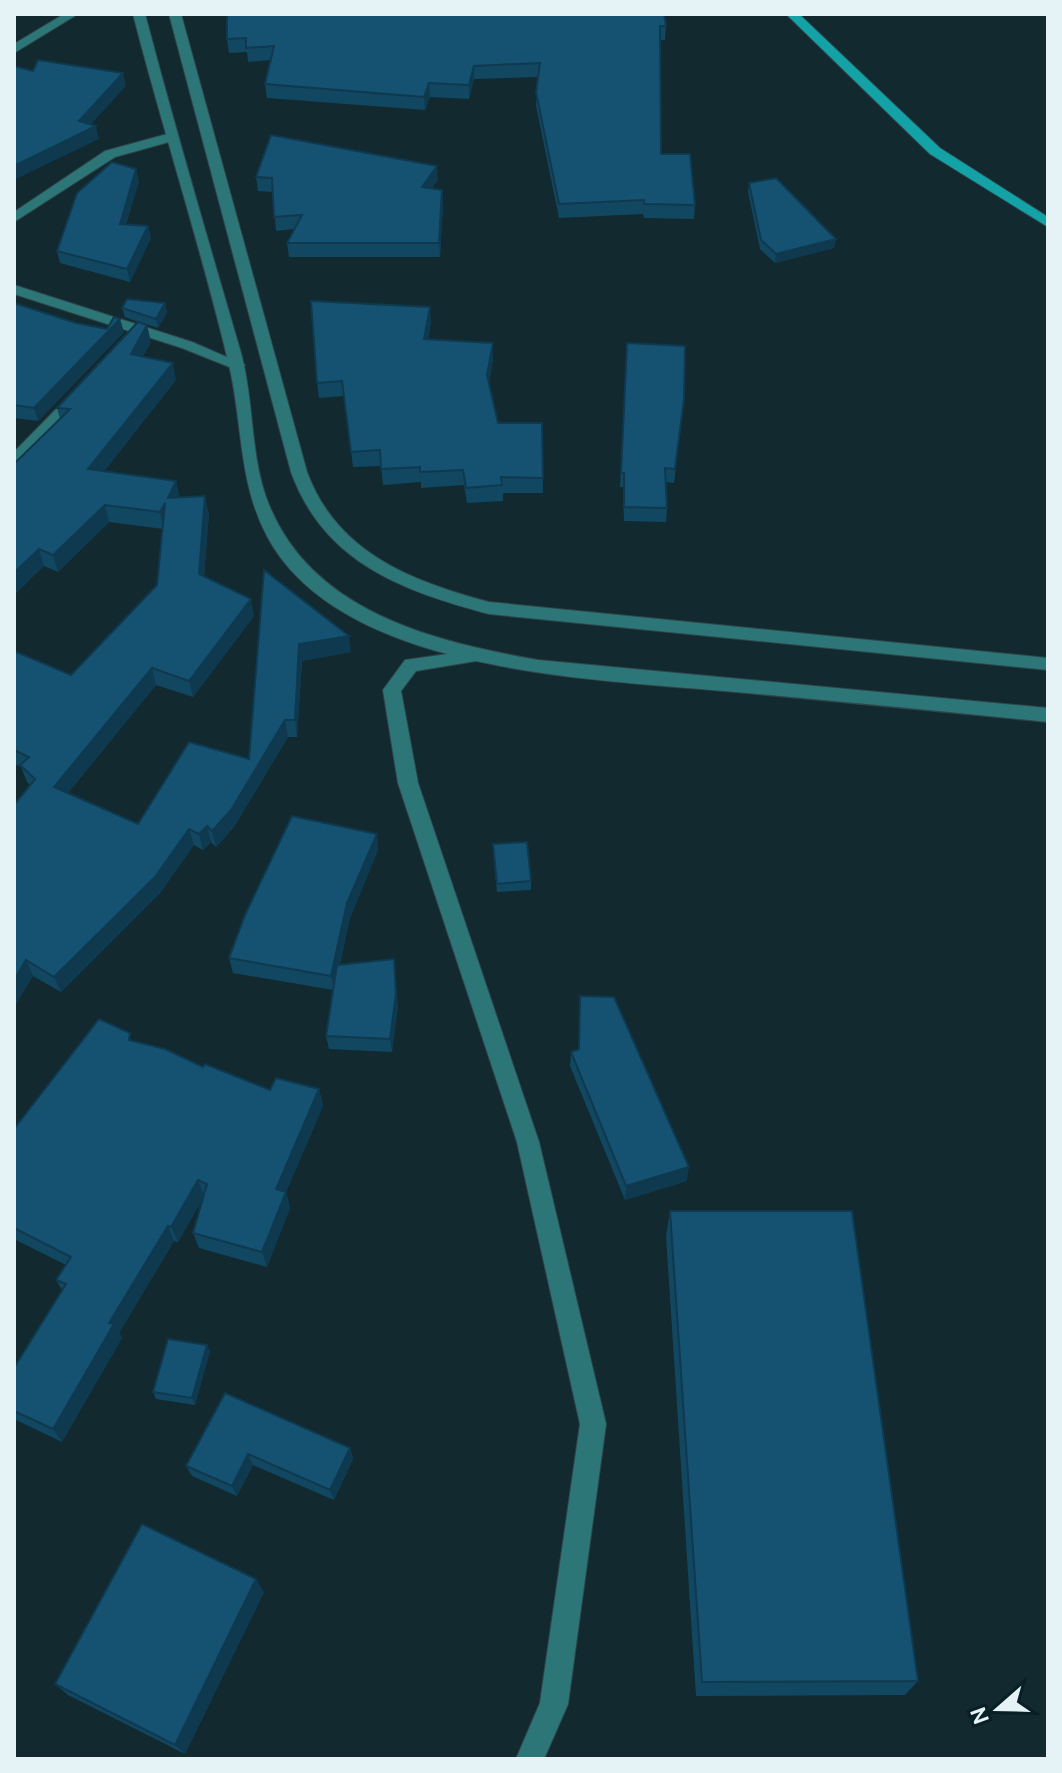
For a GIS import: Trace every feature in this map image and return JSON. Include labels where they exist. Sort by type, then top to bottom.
[{"type":"main road","points":[[792,14],[935,151],[1048,223]]},
{"type":"street","points":[[14,49],[72,14]]},
{"type":"street","points":[[139,14],[237,365],[257,494],[274,538],[310,580],[361,615],[414,639],[476,656],[538,666],[1048,715]]},
{"type":"street","points":[[175,14],[299,472],[315,510],[346,545],[389,574],[435,594],[489,608],[544,617],[1048,664]]},
{"type":"street","points":[[14,218],[110,154],[171,137]]},
{"type":"street","points":[[14,289],[134,335],[237,365]]},
{"type":"street","points":[[14,461],[87,386]]},
{"type":"street","points":[[476,656],[411,665],[392,690],[408,783],[528,1142],[593,1424],[554,1704],[530,1759]]},
{"type":"building","points":[[228,14],[664,14],[666,26],[660,26],[661,154],[690,154],[695,205],[644,204],[644,200],[559,204],[536,92],[540,63],[474,66],[469,85],[429,83],[424,97],[265,84],[274,46],[246,48],[246,38],[227,39]]},
{"type":"building","points":[[38,60],[123,73],[79,121],[96,126],[14,166],[14,66],[33,71]]},
{"type":"building","points":[[271,135],[437,166],[422,187],[442,190],[439,243],[287,243],[302,215],[274,217],[272,178],[256,177]]},
{"type":"building","points":[[112,162],[136,169],[120,224],[148,226],[127,269],[57,251],[77,193]]},
{"type":"building","points":[[776,178],[836,239],[776,254],[761,240],[749,183]]},
{"type":"building","points":[[127,299],[165,303],[156,319],[122,308]]},
{"type":"building","points":[[311,301],[430,307],[424,339],[493,343],[487,375],[498,423],[542,423],[543,478],[501,477],[502,485],[466,488],[463,470],[420,472],[420,467],[381,469],[380,450],[351,452],[342,381],[317,383]]},
{"type":"building","points":[[14,303],[76,323],[107,329],[114,317],[120,319],[34,408],[14,405]]},
{"type":"building","points":[[138,322],[147,325],[131,354],[173,363],[88,469],[176,481],[168,498],[205,496],[199,574],[251,599],[189,681],[152,668],[54,787],[138,824],[189,742],[249,759],[264,570],[349,636],[299,644],[295,720],[285,720],[231,810],[212,831],[207,826],[199,834],[189,829],[155,877],[54,977],[26,960],[14,980],[14,805],[35,779],[20,765],[29,757],[14,750],[14,651],[71,675],[157,585],[165,503],[160,512],[105,505],[53,555],[39,549],[14,573],[14,464],[70,409],[57,408]]},
{"type":"building","points":[[627,343],[685,346],[684,399],[675,469],[665,468],[667,508],[624,507],[624,473],[621,473]]},
{"type":"building","points":[[292,816],[377,834],[347,903],[331,976],[229,958],[245,915]]},
{"type":"building","points":[[527,842],[531,881],[497,884],[493,844]]},
{"type":"building","points":[[394,959],[396,993],[390,1039],[326,1036],[337,965]]},
{"type":"building","points":[[580,996],[614,997],[689,1167],[626,1186],[571,1052],[579,1049]]},
{"type":"building","points":[[99,1019],[130,1033],[129,1040],[165,1049],[203,1067],[205,1064],[270,1090],[276,1078],[319,1089],[276,1189],[286,1192],[262,1252],[193,1233],[207,1184],[198,1180],[109,1323],[114,1324],[53,1429],[14,1411],[14,1368],[66,1284],[56,1280],[71,1257],[14,1228],[14,1129]]},
{"type":"building","points":[[670,1211],[852,1211],[918,1681],[702,1682]]},
{"type":"building","points":[[168,1339],[207,1345],[192,1398],[153,1392]]},
{"type":"building","points":[[225,1393],[350,1448],[330,1490],[248,1454],[232,1486],[186,1466]]},
{"type":"building","points":[[142,1524],[256,1579],[175,1745],[55,1684]]}]
